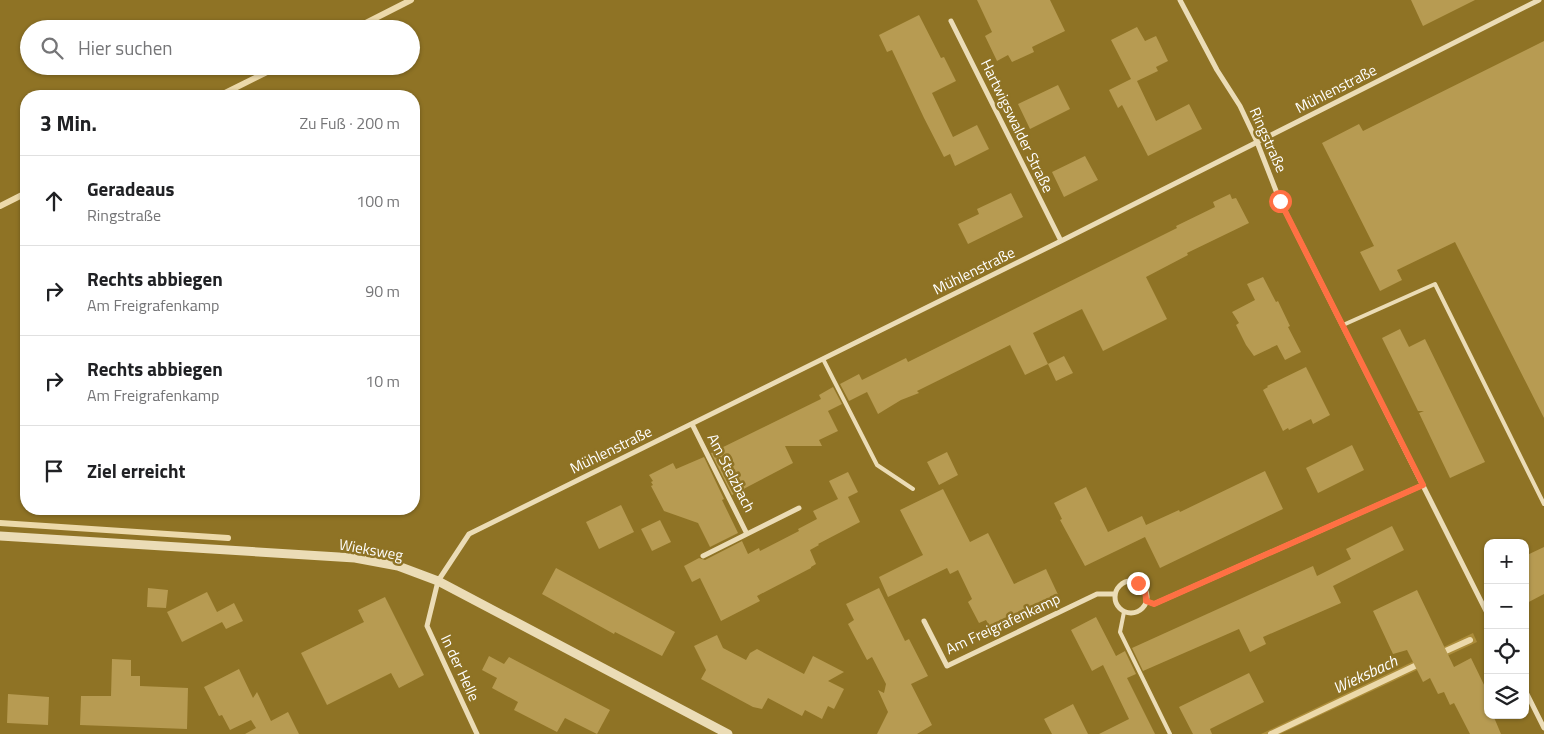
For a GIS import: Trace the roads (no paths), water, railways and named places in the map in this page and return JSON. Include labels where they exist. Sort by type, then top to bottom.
[{"type":"street","name":"Ringstraße","points":[[1180,0],[1217,70],[1240,106],[1257,142],[1280,201],[1484,607]]},
{"type":"street","name":"Mühlenstraße","points":[[438,582],[469,534],[1061,241],[1539,0]]},
{"type":"street","name":"Hartwigswalder Straße","points":[[951,21],[1061,241]]},
{"type":"street","name":"Am Stelzbach","points":[[692,424],[748,534]]},
{"type":"street","points":[[1115,594],[1115,601],[1118,607],[1124,612],[1138,612],[1146,601],[1154,604],[1423,485]]},
{"type":"street","name":"Am Stelzbach","points":[[703,556],[799,508]]},
{"type":"street","name":"Wieksweg","points":[[0,536],[355,558],[398,566],[438,582],[728,734]]},
{"type":"street","name":"In der Helle","points":[[438,582],[426,626],[477,734]]},
{"type":"street","name":"Am Freigrafenkamp","points":[[924,621],[947,666],[1097,594],[1115,594],[1124,583],[1138,583],[1146,594],[1146,601]]},
{"type":"street","points":[[1529,698],[1544,728]]},
{"type":"lane","points":[[1343,325],[1435,284],[1544,504]]},
{"type":"lane","points":[[823,359],[877,465],[913,489]]},
{"type":"lane","points":[[1124,612],[1120,632],[1170,734]]},
{"type":"waterway","points":[[372,20],[411,0]]},
{"type":"waterway","points":[[231,90],[261,75]]},
{"type":"waterway","points":[[0,206],[20,196]]},
{"type":"waterway","points":[[0,523],[228,538]]},
{"type":"waterway","name":"Wieksbach","points":[[1439,654],[1470,640]]},
{"type":"waterway","name":"Wieksbach","points":[[1271,734],[1421,663]]}]
